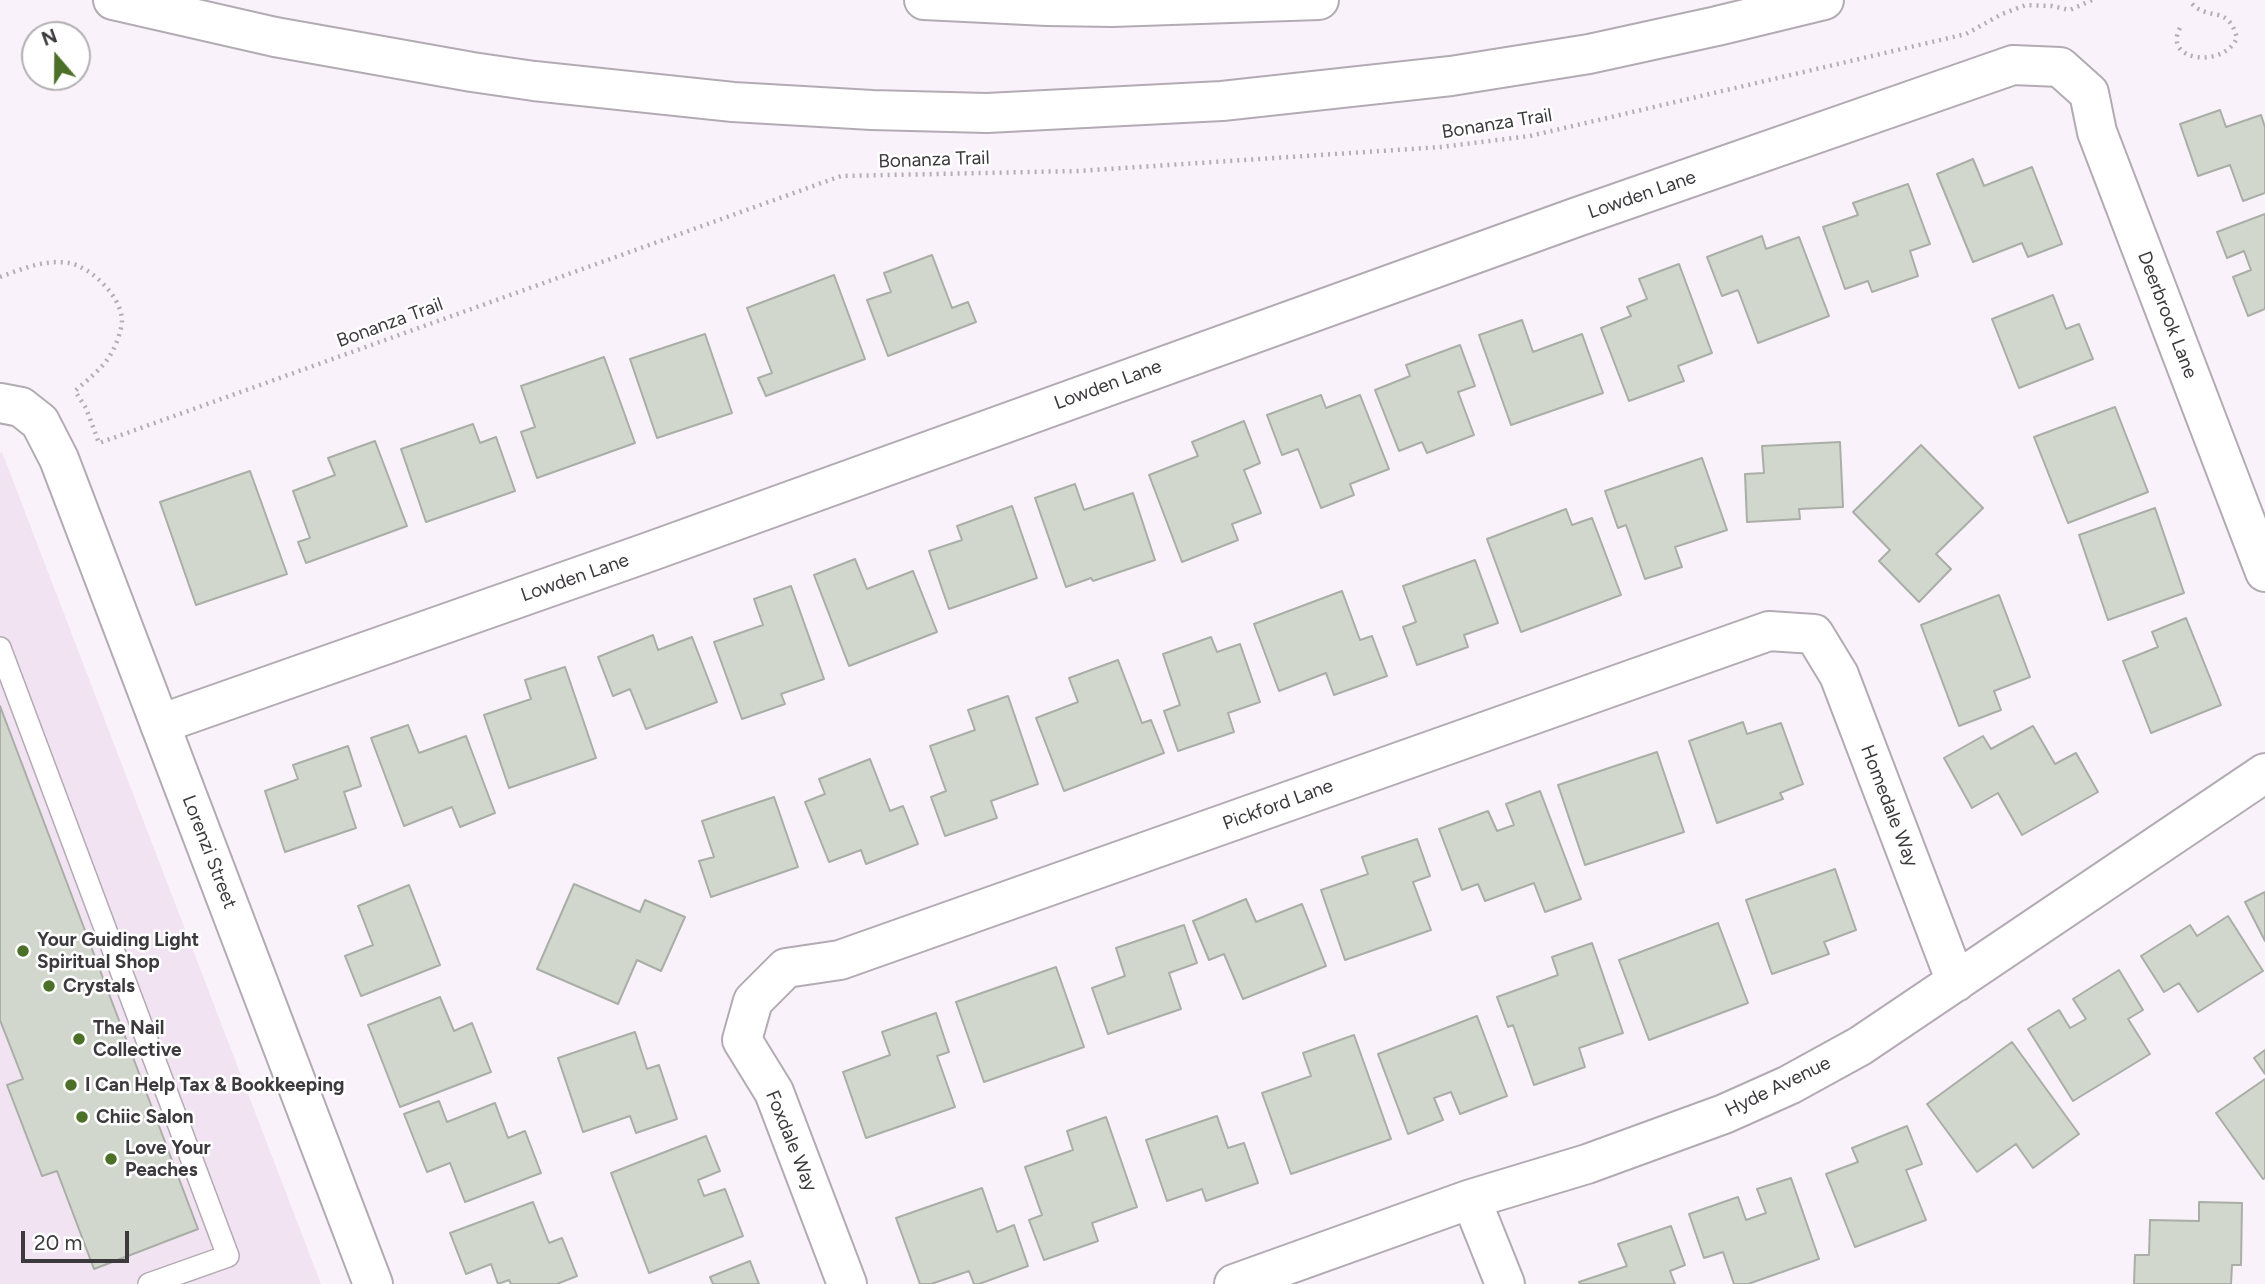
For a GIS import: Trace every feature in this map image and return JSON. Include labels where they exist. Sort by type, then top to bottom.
[{"type":"main road","points":[[113,0],[275,37],[458,70],[603,90],[747,103],[987,113],[1223,101],[1439,78],[1589,54],[1824,0]]},
{"type":"main road","points":[[924,0],[1099,7],[1319,0]]},
{"type":"main road","name":"Lowden Lane","points":[[160,724],[646,553],[1577,217],[2013,65],[2060,67]]},
{"type":"main road","name":"Deerbrook Lane","points":[[2060,67],[2089,93],[2097,132],[2265,572]]},
{"type":"main road","name":"Lorenzi Street","points":[[0,403],[22,407],[40,422],[58,458],[373,1284]]},
{"type":"main road","name":"Pickford Lane","points":[[753,1001],[786,968],[840,960],[1769,631],[1814,634]]},
{"type":"main road","name":"Homedale Way","points":[[1814,634],[1839,675],[1956,982]]},
{"type":"main road","name":"Hyde Avenue","points":[[1234,1284],[1471,1199],[1587,1164],[1724,1114],[1788,1085],[1860,1046],[2265,773]]},
{"type":"main road","name":"Foxdale Way","points":[[753,1001],[741,1041],[774,1092],[847,1284]]},
{"type":"main road","points":[[1471,1199],[1505,1284]]},
{"type":"lane","points":[[0,648],[228,1256],[149,1284]]},
{"type":"path","name":"Bonanza Trail","points":[[0,277],[44,262],[71,263],[98,277],[114,297],[122,320],[117,340],[108,359],[75,391],[86,408],[99,443],[841,176],[1105,170],[1428,148],[1530,136],[1966,34],[2001,14],[2026,5],[2070,10],[2092,0]]},
{"type":"path","points":[[2179,28],[2176,43],[2179,47],[2188,55],[2204,59],[2221,54],[2233,45],[2237,37],[2231,22],[2221,14],[2203,13],[2189,0]]},
{"type":"shaded area","points":[[2,452],[321,1284],[0,1284]]},
{"type":"building","points":[[2220,110],[2226,127],[2261,115],[2265,127],[2265,193],[2243,201],[2230,165],[2198,176],[2180,124]]},
{"type":"building","points":[[1973,159],[1984,186],[2032,167],[2062,244],[2028,257],[2022,243],[1973,262],[1937,174]]},
{"type":"building","points":[[1908,184],[1930,244],[1910,251],[1918,276],[1872,292],[1868,281],[1845,289],[1823,227],[1858,215],[1853,203]]},
{"type":"building","points":[[2265,214],[2265,309],[2248,316],[2233,277],[2251,270],[2244,251],[2227,258],[2217,232]]},
{"type":"building","points":[[1762,236],[1766,249],[1799,237],[1829,316],[1758,343],[1738,290],[1722,296],[1707,257]]},
{"type":"building","points":[[932,255],[952,308],[968,302],[976,322],[888,356],[867,300],[891,292],[884,273]]},
{"type":"building","points":[[1679,264],[1712,353],[1678,366],[1684,381],[1629,401],[1601,328],[1631,316],[1627,307],[1647,299],[1639,279]]},
{"type":"building","points":[[834,275],[865,359],[766,396],[758,378],[772,373],[747,308]]},
{"type":"building","points":[[2053,295],[2066,329],[2079,324],[2093,359],[2019,388],[1992,319]]},
{"type":"building","points":[[1522,320],[1533,352],[1582,334],[1603,393],[1511,425],[1479,335]]},
{"type":"building","points":[[705,334],[732,413],[657,438],[630,359]]},
{"type":"building","points":[[1460,345],[1475,386],[1458,392],[1474,435],[1427,453],[1422,442],[1399,451],[1375,390],[1410,376],[1406,365]]},
{"type":"building","points":[[604,357],[635,443],[537,478],[521,432],[535,427],[521,386]]},
{"type":"building","points":[[1321,395],[1326,408],[1360,395],[1389,469],[1350,484],[1354,495],[1321,508],[1298,449],[1282,455],[1267,415]]},
{"type":"building","points":[[2115,407],[2148,492],[2068,523],[2034,437]]},
{"type":"building","points":[[1244,421],[1260,463],[1244,470],[1261,513],[1232,524],[1238,540],[1182,562],[1149,475],[1198,456],[1192,442]]},
{"type":"building","points":[[473,424],[480,443],[496,437],[515,491],[426,522],[401,449]]},
{"type":"building","points":[[375,441],[407,526],[306,563],[298,542],[310,538],[293,491],[335,475],[328,458]]},
{"type":"building","points":[[1840,442],[1843,507],[1799,509],[1800,519],[1747,522],[1745,474],[1764,473],[1762,446]]},
{"type":"building","points":[[1921,445],[1983,508],[1936,554],[1951,569],[1919,602],[1879,561],[1890,550],[1853,512]]},
{"type":"building","points":[[1702,458],[1727,530],[1675,547],[1682,567],[1645,579],[1626,525],[1618,528],[1605,491]]},
{"type":"building","points":[[250,471],[287,574],[196,605],[160,502]]},
{"type":"building","points":[[1075,484],[1084,510],[1133,493],[1155,560],[1066,587],[1035,498]]},
{"type":"building","points":[[1012,506],[1037,578],[949,609],[929,551],[962,540],[957,526]]},
{"type":"building","points":[[2155,508],[2184,593],[2108,620],[2079,535]]},
{"type":"building","points":[[1566,509],[1572,525],[1592,518],[1621,595],[1521,632],[1487,539]]},
{"type":"building","points":[[855,559],[867,589],[913,571],[937,632],[849,666],[814,575]]},
{"type":"building","points":[[1475,560],[1498,623],[1464,635],[1468,647],[1417,665],[1403,627],[1416,622],[1403,586]]},
{"type":"building","points":[[791,586],[824,679],[781,694],[785,704],[742,719],[714,642],[763,625],[754,599]]},
{"type":"building","points":[[1342,591],[1360,640],[1372,636],[1387,676],[1334,695],[1326,673],[1279,691],[1254,624]]},
{"type":"building","points":[[1999,595],[2030,677],[1994,691],[2001,710],[1959,726],[1921,625]]},
{"type":"building","points":[[2186,618],[2221,705],[2151,733],[2123,661],[2158,647],[2152,632]]},
{"type":"building","points":[[653,635],[658,650],[692,637],[717,702],[646,729],[630,689],[613,696],[598,657]]},
{"type":"building","points":[[1211,637],[1217,652],[1240,644],[1260,702],[1228,713],[1234,732],[1178,751],[1164,711],[1180,705],[1163,654]]},
{"type":"building","points":[[1118,660],[1142,723],[1151,720],[1164,753],[1064,791],[1036,718],[1078,702],[1069,678]]},
{"type":"building","points":[[565,667],[596,758],[509,788],[484,715],[531,699],[525,680]]},
{"type":"building","points":[[1008,696],[1038,784],[991,801],[997,818],[945,836],[931,797],[946,791],[930,746],[975,730],[968,710]]},
{"type":"building","points":[[0,706],[198,1229],[94,1269],[57,1171],[42,1176],[7,1085],[23,1079],[0,1020]]},
{"type":"building","points":[[1743,722],[1747,734],[1781,723],[1803,784],[1780,793],[1783,799],[1717,823],[1689,741]]},
{"type":"building","points":[[408,725],[419,753],[466,736],[495,813],[460,827],[452,807],[404,826],[371,738]]},
{"type":"building","points":[[2033,726],[2055,764],[2076,753],[2098,792],[2022,835],[1998,793],[1972,808],[1944,758],[1983,736],[1991,749]]},
{"type":"building","points":[[348,746],[361,786],[344,792],[356,828],[285,852],[265,791],[298,779],[293,765]]},
{"type":"building","points":[[1657,752],[1684,832],[1585,865],[1558,785]]},
{"type":"building","points":[[870,759],[890,811],[903,806],[918,844],[866,864],[861,850],[829,862],[805,802],[825,794],[819,779]]},
{"type":"building","points":[[1540,791],[1581,899],[1545,912],[1534,883],[1485,901],[1478,884],[1462,890],[1439,829],[1488,811],[1497,831],[1514,825],[1506,804]]},
{"type":"building","points":[[774,797],[798,867],[711,897],[699,861],[714,857],[702,821]]},
{"type":"building","points":[[1417,839],[1430,876],[1413,882],[1431,930],[1345,960],[1321,890],[1368,874],[1362,857]]},
{"type":"building","points":[[1835,869],[1856,930],[1824,942],[1829,954],[1772,974],[1746,900]]},
{"type":"building","points":[[574,884],[640,912],[645,900],[685,917],[661,971],[637,960],[618,1004],[537,969]]},
{"type":"building","points":[[409,885],[440,965],[361,996],[345,956],[373,945],[358,906]]},
{"type":"building","points":[[2265,892],[2265,941],[2245,902]]},
{"type":"building","points":[[1246,899],[1256,922],[1302,904],[1326,966],[1243,999],[1224,954],[1209,960],[1193,921]]},
{"type":"building","points":[[2228,916],[2263,971],[2198,1012],[2179,983],[2164,992],[2141,956],[2190,925],[2197,936]]},
{"type":"building","points":[[1718,923],[1748,1003],[1649,1040],[1619,960]]},
{"type":"building","points":[[1184,925],[1197,963],[1169,973],[1181,1009],[1108,1034],[1092,988],[1125,976],[1116,948]]},
{"type":"building","points":[[1592,943],[1623,1033],[1579,1048],[1585,1067],[1534,1085],[1513,1025],[1508,1027],[1497,997],[1558,975],[1552,957]]},
{"type":"building","points":[[1056,967],[1084,1047],[984,1082],[956,1002]]},
{"type":"building","points":[[2119,970],[2143,1010],[2128,1019],[2150,1054],[2073,1101],[2028,1029],[2059,1010],[2070,1028],[2086,1019],[2073,999]]},
{"type":"building","points":[[440,997],[454,1031],[472,1023],[491,1072],[400,1107],[368,1025]]},
{"type":"building","points":[[936,1013],[949,1052],[937,1056],[955,1107],[866,1138],[843,1072],[890,1055],[882,1032]]},
{"type":"building","points":[[1477,1016],[1507,1096],[1460,1114],[1451,1092],[1434,1098],[1443,1120],[1408,1134],[1378,1054]]},
{"type":"building","points":[[635,1032],[647,1069],[659,1065],[677,1119],[636,1133],[630,1116],[583,1132],[558,1058]]},
{"type":"building","points":[[1354,1035],[1391,1139],[1291,1174],[1262,1093],[1311,1076],[1303,1053]]},
{"type":"building","points":[[2012,1042],[2079,1134],[2033,1168],[2016,1144],[1977,1172],[1927,1104]]},
{"type":"building","points":[[2265,1050],[2265,1074],[2254,1058]]},
{"type":"building","points":[[2265,1079],[2265,1178],[2263,1179],[2216,1113]]},
{"type":"building","points":[[439,1101],[447,1122],[495,1103],[508,1138],[525,1131],[541,1173],[465,1202],[450,1163],[427,1172],[404,1114]]},
{"type":"building","points":[[1217,1116],[1228,1148],[1244,1143],[1258,1183],[1206,1201],[1202,1189],[1167,1201],[1146,1140]]},
{"type":"building","points":[[1106,1117],[1137,1207],[1092,1223],[1098,1241],[1044,1260],[1029,1220],[1042,1215],[1025,1167],[1073,1150],[1067,1131]]},
{"type":"building","points":[[1907,1126],[1922,1164],[1906,1170],[1926,1220],[1855,1247],[1826,1174],[1858,1162],[1852,1148]]},
{"type":"building","points":[[706,1136],[720,1171],[698,1180],[704,1196],[725,1189],[743,1236],[649,1273],[611,1173]]},
{"type":"building","points":[[1791,1178],[1819,1259],[1748,1284],[1734,1284],[1723,1252],[1704,1258],[1689,1214],[1738,1197],[1746,1220],[1766,1213],[1757,1189]]},
{"type":"building","points":[[982,1188],[997,1232],[1014,1225],[1028,1266],[979,1284],[974,1284],[969,1271],[931,1284],[920,1284],[896,1218]]},
{"type":"building","points":[[533,1202],[549,1243],[562,1238],[577,1276],[557,1284],[511,1284],[509,1280],[498,1284],[491,1264],[466,1274],[450,1233]]},
{"type":"building","points":[[2199,1202],[2242,1203],[2241,1265],[2232,1265],[2231,1284],[2134,1284],[2135,1255],[2149,1255],[2150,1220],[2199,1221]]},
{"type":"building","points":[[1671,1226],[1685,1265],[1670,1271],[1675,1284],[1580,1284],[1579,1282],[1627,1266],[1618,1244]]},
{"type":"building","points":[[750,1261],[759,1284],[713,1284],[710,1277]]},
{"type":"place","name":"Your Guiding Light Spiritual Shop","points":[[23,951]]},
{"type":"place","name":"Crystals","points":[[49,986]]},
{"type":"place","name":"The Nail Collective","points":[[79,1039]]},
{"type":"place","name":"I Can Help Tax & Bookkeeping","points":[[71,1085]]},
{"type":"place","name":"Chiic Salon","points":[[82,1117]]},
{"type":"place","name":"Love Your Peaches","points":[[111,1159]]}]
